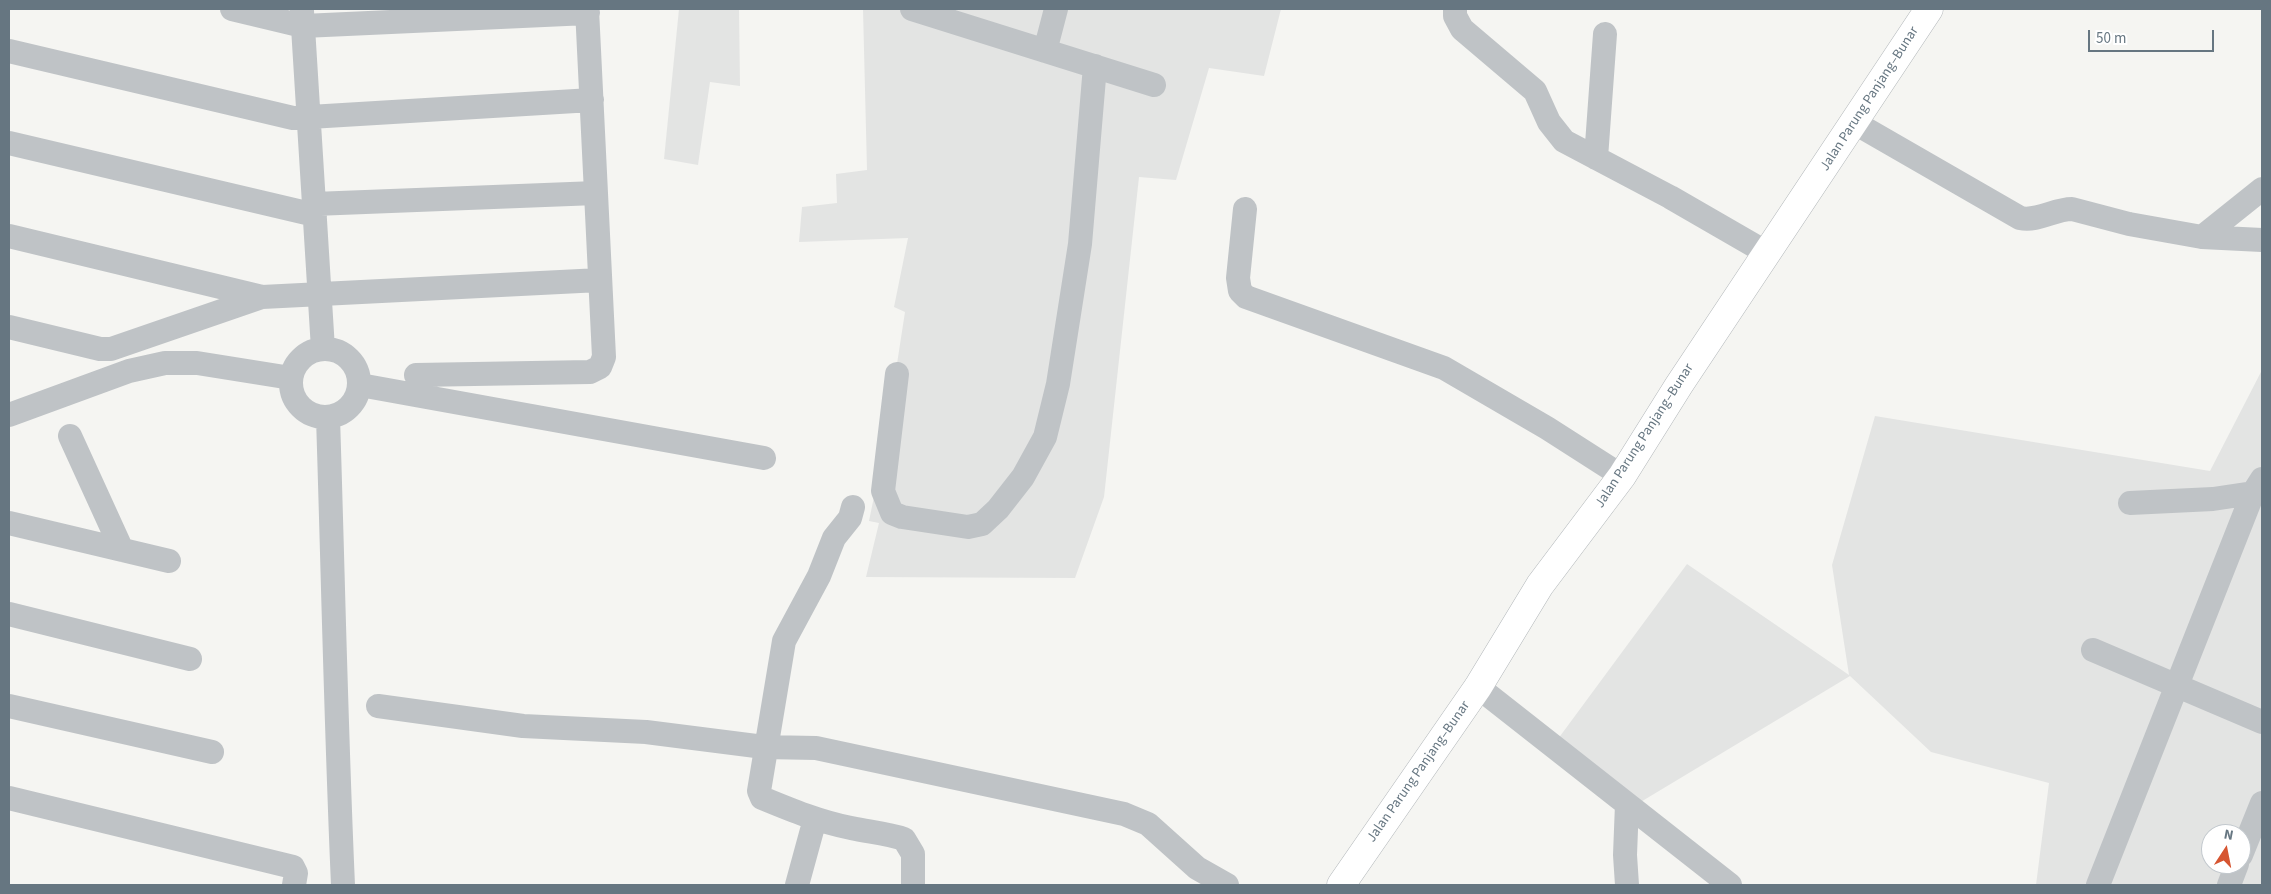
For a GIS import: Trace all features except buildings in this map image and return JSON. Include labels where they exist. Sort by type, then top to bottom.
[{"type":"main road","name":"Jalan Parung Panjang–Bunar","points":[[1341,885],[1478,687],[1540,585],[1622,476],[1766,254],[1855,123],[1929,9]]},
{"type":"street","points":[[232,9],[303,17],[588,11],[604,357],[600,367],[590,372],[416,375]]},
{"type":"street","points":[[912,9],[1154,85]]},
{"type":"street","points":[[1044,51],[1056,9]]},
{"type":"street","points":[[1455,9],[1455,16],[1462,29],[1535,90],[1550,122],[1564,141],[1670,197],[1766,254]]},
{"type":"street","points":[[303,17],[323,349]]},
{"type":"street","points":[[1596,158],[1605,34]]},
{"type":"street","points":[[9,51],[293,118],[592,100]]},
{"type":"street","points":[[897,374],[883,491],[892,513],[902,517],[968,527],[982,524],[998,510],[1023,477],[1045,437],[1058,384],[1080,244],[1095,66]]},
{"type":"street","points":[[1855,123],[2020,218],[2029,220],[2065,209],[2072,209],[2129,224],[2202,238],[2262,240]]},
{"type":"street","points":[[9,143],[315,210],[596,193]]},
{"type":"street","points":[[2202,238],[2262,189]]},
{"type":"street","points":[[1245,208],[1238,278],[1240,291],[1246,297],[1444,368],[1547,428],[1622,476]]},
{"type":"street","points":[[9,236],[262,297]]},
{"type":"street","points":[[9,327],[100,349],[111,349],[262,297],[600,280]]},
{"type":"street","points":[[323,349],[335,350],[345,355],[354,364],[360,385],[350,407],[339,414],[328,417],[316,415],[305,410],[296,401],[292,390],[291,378],[295,367],[302,358],[312,351],[323,349]]},
{"type":"street","points":[[9,415],[129,371],[165,363],[197,363],[291,378]]},
{"type":"street","points":[[360,385],[764,458]]},
{"type":"street","points":[[328,417],[336,663],[336,725],[343,885]]},
{"type":"street","points":[[70,436],[122,550]]},
{"type":"street","points":[[2130,503],[2213,499],[2258,486]]},
{"type":"street","points":[[2098,885],[2258,486]]},
{"type":"street","points":[[853,507],[850,518],[834,538],[819,576],[784,641],[758,790],[760,795],[815,819],[904,839],[913,854],[913,885]]},
{"type":"street","points":[[9,523],[169,561]]},
{"type":"street","points":[[9,614],[190,659]]},
{"type":"street","points":[[2093,650],[2262,722]]},
{"type":"street","points":[[1478,687],[1730,885]]},
{"type":"street","points":[[9,706],[212,752]]},
{"type":"street","points":[[378,706],[523,726],[646,732],[764,747],[816,748],[1124,814],[1148,824],[1197,868],[1227,885]]},
{"type":"street","points":[[9,798],[293,867],[296,873],[294,885]]},
{"type":"street","points":[[2251,830],[2262,803]]},
{"type":"street","points":[[1627,804],[1625,855],[1628,885]]},
{"type":"street","points":[[797,885],[815,819]]},
{"type":"shaded area","points":[[679,9],[739,9],[740,86],[710,82],[698,165],[664,159]]},
{"type":"shaded area","points":[[863,9],[1281,9],[1264,76],[1209,68],[1176,180],[1139,177],[1104,497],[1075,578],[866,577],[879,523],[869,521],[884,448],[905,312],[894,307],[908,238],[799,242],[802,207],[837,203],[836,174],[867,170]]},
{"type":"shaded area","points":[[2262,370],[2262,885],[2036,885],[2049,783],[1931,752],[1850,676],[1634,806],[1555,743],[1687,564],[1849,675],[1832,565],[1875,416],[2210,471]]}]
